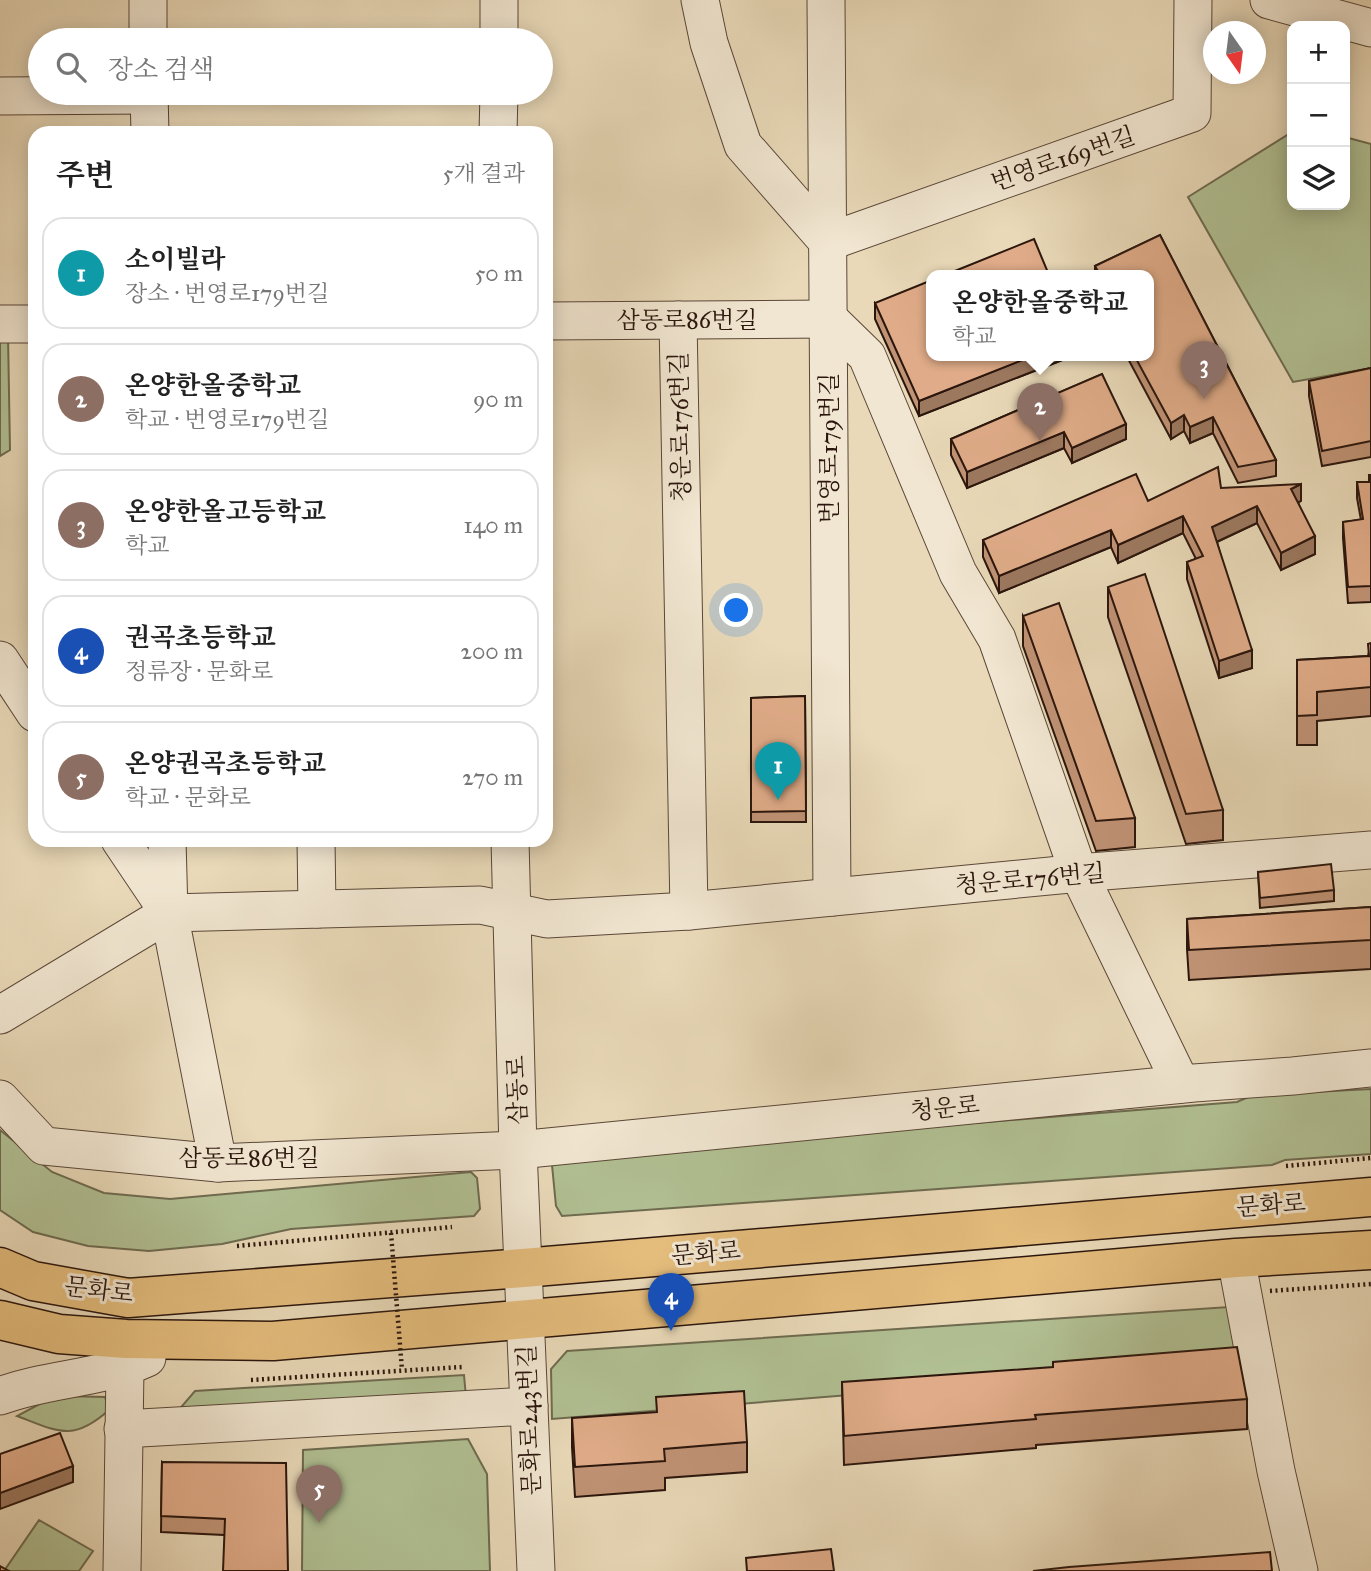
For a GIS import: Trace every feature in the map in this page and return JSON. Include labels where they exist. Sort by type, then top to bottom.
[{"type":"main road","name":"문화로","points":[[1,1269],[33,1281],[128,1298],[1371,1197]]},
{"type":"main road","name":"문화로","points":[[0,1320],[59,1334],[126,1339],[273,1341],[1236,1258],[1371,1250]]},
{"type":"street","points":[[148,0],[148,28]]},
{"type":"street","points":[[499,0],[499,28]]},
{"type":"street","points":[[700,0],[709,43],[743,145],[828,242]]},
{"type":"street","name":"번영로179번길","points":[[826,0],[832,897]]},
{"type":"street","name":"번영로169번길","points":[[828,242],[1192,113],[1193,0]]},
{"type":"street","points":[[1269,0],[1371,28]]},
{"type":"street","points":[[0,96],[28,96]]},
{"type":"street","points":[[149,105],[150,126]]},
{"type":"street","points":[[498,126],[499,105]]},
{"type":"street","points":[[829,319],[867,356],[958,573],[997,639],[1079,874],[1181,1084]]},
{"type":"street","name":"삼동로86번길","points":[[553,321],[829,319]]},
{"type":"street","name":"청운로176번길","points":[[678,320],[689,911]]},
{"type":"street","points":[[0,324],[28,324]]},
{"type":"street","points":[[0,660],[28,702]]},
{"type":"street","points":[[125,847],[169,913]]},
{"type":"street","points":[[167,847],[169,913],[218,1163]]},
{"type":"street","points":[[316,847],[317,909]]},
{"type":"street","name":"삼동로","points":[[510,847],[523,1268]]},
{"type":"street","name":"청운로176번길","points":[[512,912],[547,919],[689,911],[1079,874],[1371,850]]},
{"type":"street","points":[[0,1016],[169,913],[480,905],[512,912]]},
{"type":"street","name":"청운로","points":[[519,1150],[1181,1084],[1371,1068]]},
{"type":"street","name":"삼동로86번길","points":[[0,1099],[44,1146],[218,1163],[519,1150]]},
{"type":"street","name":"문화로","points":[[1236,1258],[1276,1471],[1299,1571]]},
{"type":"street","name":"문화로243번길","points":[[523,1268],[536,1571]]},
{"type":"street","points":[[0,1396],[24,1387],[125,1368],[187,1340]]},
{"type":"street","points":[[122,1571],[125,1368]]},
{"type":"street","points":[[123,1429],[529,1406]]},
{"type":"path","points":[[1286,1166],[1371,1158]]},
{"type":"path","points":[[237,1246],[452,1227]]},
{"type":"path","points":[[391,1233],[402,1370]]},
{"type":"path","points":[[1269,1292],[1371,1284]]},
{"type":"path","points":[[251,1381],[462,1367]]},
{"type":"green space","points":[[1287,135],[1287,210],[1350,210],[1350,138],[1371,144],[1371,368],[1293,382],[1188,197]]},
{"type":"green space","points":[[0,335],[8,335],[10,450],[0,456]]},
{"type":"green space","points":[[1371,1089],[1371,1154],[1285,1160],[1272,1165],[562,1216],[556,1206],[552,1165],[560,1156],[1237,1102],[1253,1095]]},
{"type":"green space","points":[[0,1130],[52,1172],[104,1193],[170,1199],[471,1172],[477,1178],[480,1209],[474,1216],[291,1229],[222,1244],[149,1251],[88,1246],[33,1232],[0,1210]]},
{"type":"green space","points":[[1229,1307],[1246,1363],[552,1419],[551,1369],[567,1351]]},
{"type":"green space","points":[[464,1375],[466,1397],[176,1413],[195,1391]]},
{"type":"green space","points":[[63,1396],[105,1397],[109,1410],[85,1427],[65,1431],[17,1416],[47,1400]]},
{"type":"green space","points":[[468,1439],[487,1474],[490,1571],[302,1571],[303,1450]]},
{"type":"green space","points":[[39,1520],[93,1551],[79,1571],[4,1571]]},
{"type":"building","points":[[1160,235],[1276,460],[1238,467],[1213,417],[1190,427],[1184,415],[1171,423],[1137,361],[1154,361],[1154,270],[1097,270],[1095,266]]},
{"type":"building","points":[[1034,239],[1047,270],[957,270]]},
{"type":"building","points":[[926,282],[926,361],[1020,361],[919,401],[875,303]]},
{"type":"building","points":[[1371,368],[1371,441],[1322,451],[1309,381]]},
{"type":"building","points":[[1102,374],[1126,424],[1072,448],[1064,432],[967,472],[951,439]]},
{"type":"building","points":[[1218,467],[1221,488],[1301,484],[1291,489],[1315,536],[1281,553],[1257,506],[1212,527],[1252,650],[1219,661],[1187,562],[1203,556],[1183,516],[1118,545],[1111,530],[999,576],[983,540],[1136,474],[1148,501]]},
{"type":"building","points":[[1371,475],[1371,586],[1348,587],[1343,522],[1363,519],[1357,482],[1370,482]]},
{"type":"building","points":[[1145,574],[1223,810],[1186,814],[1108,587]]},
{"type":"building","points":[[1059,603],[1135,818],[1096,821],[1023,616]]},
{"type":"building","points":[[1371,643],[1371,687],[1317,692],[1317,715],[1297,716],[1297,660],[1369,656],[1368,644]]},
{"type":"building","points":[[805,696],[806,811],[751,812],[751,698]]},
{"type":"building","points":[[1331,864],[1334,890],[1260,898],[1258,872]]},
{"type":"building","points":[[1371,907],[1371,940],[1189,950],[1187,919]]},
{"type":"building","points":[[1237,1347],[1247,1399],[1035,1415],[1036,1419],[844,1436],[842,1382],[1053,1367],[1053,1362]]},
{"type":"building","points":[[744,1391],[747,1442],[664,1449],[665,1461],[575,1467],[572,1418],[657,1412],[656,1397]]},
{"type":"building","points":[[60,1433],[73,1466],[0,1493],[0,1454]]},
{"type":"building","points":[[162,1462],[286,1463],[288,1571],[223,1571],[225,1519],[161,1516]]},
{"type":"building","points":[[831,1549],[834,1571],[747,1571],[746,1558]]},
{"type":"building","points":[[1270,1552],[1272,1571],[1033,1571],[1069,1567]]},
{"type":"place","name":"온양한올고등학교","points":[[1204,399]]},
{"type":"place","name":"온양한올중학교","points":[[1040,441]]},
{"type":"place","name":"소이빌라","points":[[778,800]]},
{"type":"place","name":"권곡초등학교","points":[[671,1331]]},
{"type":"place","name":"온양권곡초등학교","points":[[319,1523]]}]
